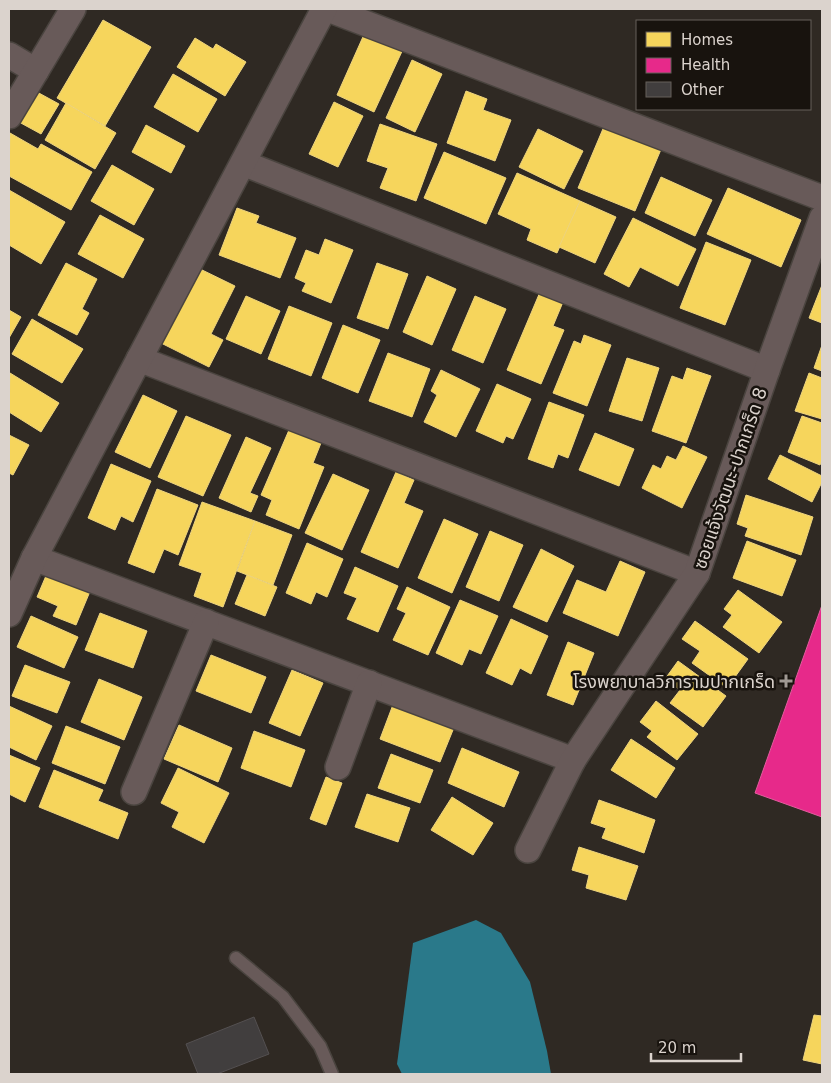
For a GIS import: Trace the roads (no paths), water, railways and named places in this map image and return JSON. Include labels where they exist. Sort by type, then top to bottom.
[{"type":"street","points":[[9,116],[73,9]]},
{"type":"street","points":[[9,614],[34,558],[326,9],[822,198]]},
{"type":"street","points":[[9,55],[36,71]]},
{"type":"street","points":[[243,163],[767,370]]},
{"type":"street","name":"ซอยแจ้งวัฒนะ-ปากเกร็ด 8","points":[[528,850],[573,760],[697,573],[822,218]]},
{"type":"street","points":[[139,358],[697,573]]},
{"type":"street","points":[[34,558],[573,760]]},
{"type":"street","points":[[134,792],[206,622]]},
{"type":"street","points":[[338,766],[369,683]]},
{"type":"lane","points":[[236,958],[283,996],[320,1046],[332,1074]]},
{"type":"water","points":[[476,920],[501,933],[530,982],[551,1074],[402,1074],[397,1064],[413,943]]},
{"type":"place","name":"โรงพยาบาลวิภารามปากเกร็ด","points":[[786,681]]}]
